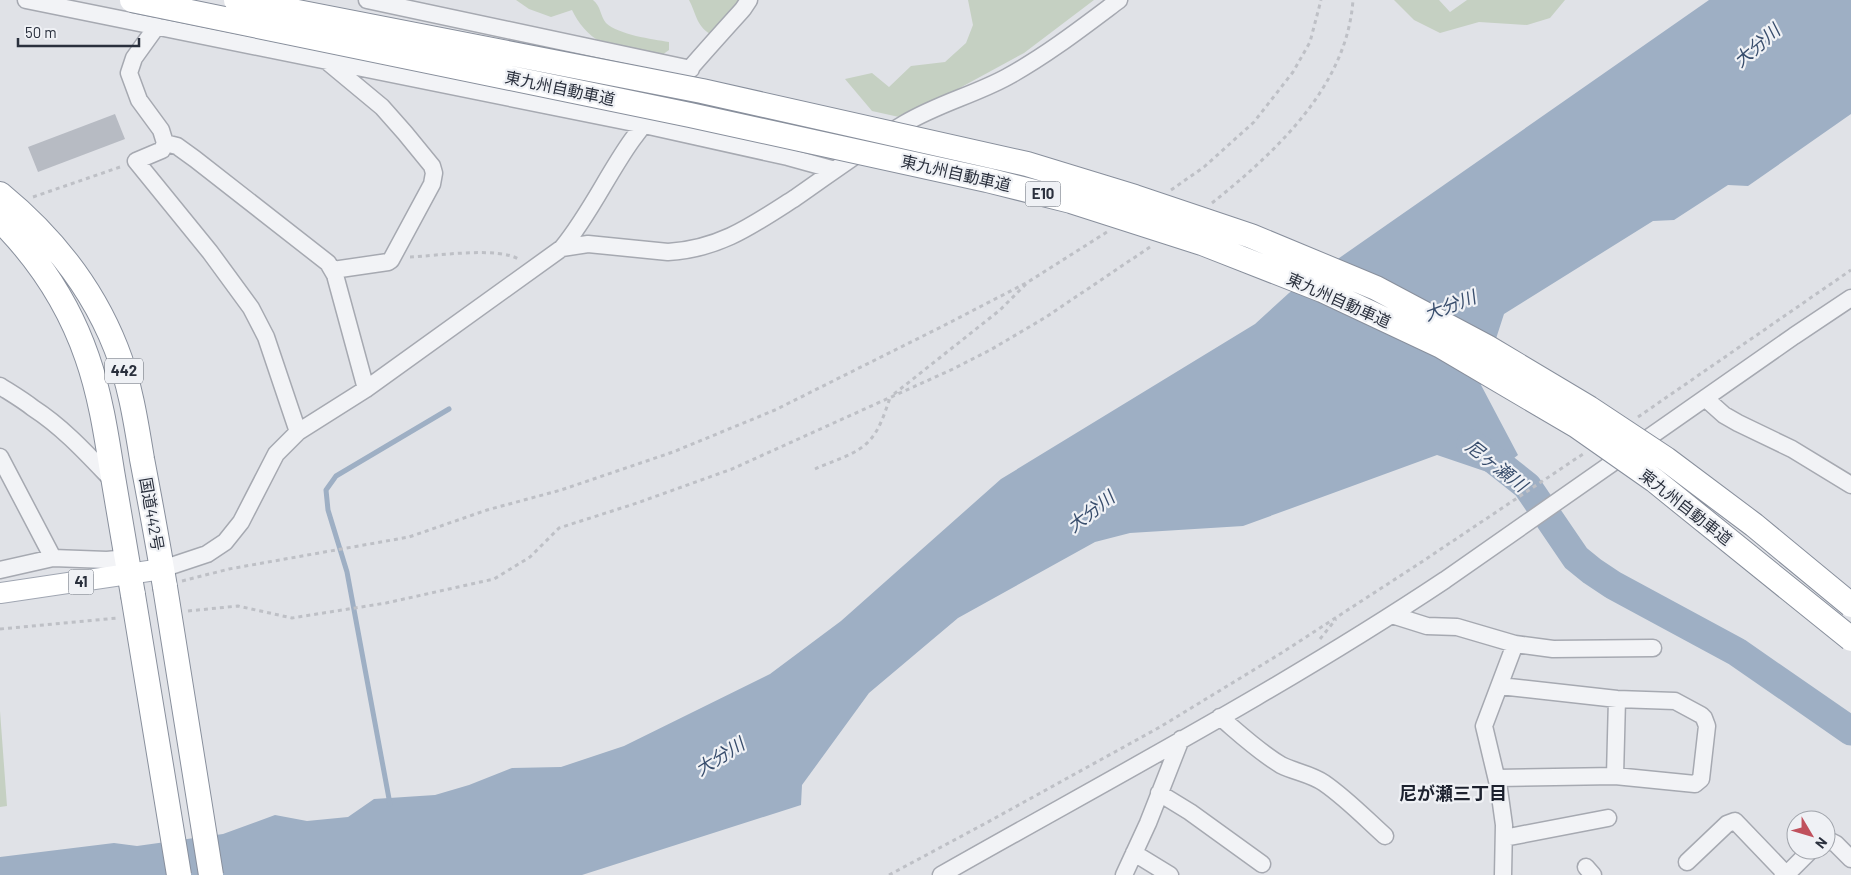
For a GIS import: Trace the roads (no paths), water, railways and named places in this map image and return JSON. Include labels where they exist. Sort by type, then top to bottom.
[{"type":"highway","name":"東九州自動車道","points":[[132,0],[690,115],[987,180],[1071,201],[1202,244],[1322,290],[1441,346],[1577,426],[1654,480],[1851,639]]},
{"type":"highway","name":"東九州自動車道","points":[[236,0],[702,91],[1027,164],[1135,197],[1251,236],[1376,288],[1487,347],[1589,408],[1666,459],[1754,526],[1851,605]]},
{"type":"highway","name":"国道442号","points":[[0,194],[33,223],[66,262],[93,302],[116,348],[134,410],[168,579],[211,875]]},
{"type":"highway","name":"国道442号","points":[[0,220],[40,268],[60,298],[77,332],[100,400],[129,586],[179,875]]},
{"type":"main road","name":"41","points":[[0,593],[129,586],[168,579]]},
{"type":"street","points":[[26,0],[644,125],[788,157],[835,170]]},
{"type":"street","points":[[368,0],[691,69]]},
{"type":"street","points":[[168,579],[225,542],[241,522],[270,462],[298,432],[366,390],[562,248],[582,222],[619,159],[644,125],[749,0]]},
{"type":"street","points":[[562,248],[588,244],[668,252],[703,248],[745,230],[884,136],[916,117],[984,88],[1028,65],[1120,0]]},
{"type":"street","points":[[157,26],[134,58],[129,73],[139,100],[161,130],[165,143],[162,150],[136,161],[210,252],[251,308],[266,337],[298,432]]},
{"type":"street","points":[[326,61],[387,113],[412,140],[433,169],[432,184],[392,259],[388,262],[333,270]]},
{"type":"street","points":[[165,143],[181,149],[203,165],[325,260],[333,270],[366,390]]},
{"type":"street","points":[[941,875],[1289,678],[1392,615],[1851,298]]},
{"type":"street","points":[[0,386],[34,408],[57,426],[114,482]]},
{"type":"street","points":[[1705,398],[1724,415],[1792,450],[1851,486]]},
{"type":"street","points":[[0,457],[54,558]]},
{"type":"street","points":[[0,570],[54,558],[107,560],[129,586]]},
{"type":"street","points":[[1392,615],[1427,626],[1457,627],[1515,644],[1553,648],[1653,648]]},
{"type":"street","points":[[1504,875],[1504,825],[1497,778],[1484,726],[1515,644]]},
{"type":"street","points":[[1497,778],[1615,776],[1695,784],[1701,778],[1707,726],[1701,715],[1675,701],[1617,699],[1500,686]]},
{"type":"street","points":[[1615,776],[1617,699]]},
{"type":"street","points":[[1220,717],[1266,756],[1283,766],[1324,783],[1356,808],[1386,836]]},
{"type":"street","points":[[1124,875],[1181,740]]},
{"type":"street","points":[[1160,793],[1190,812],[1262,864]]},
{"type":"street","points":[[1504,838],[1608,818]]},
{"type":"street","points":[[1686,862],[1727,824],[1735,821],[1782,870],[1784,875],[1800,860]]},
{"type":"street","points":[[1836,844],[1851,859]]},
{"type":"street","points":[[1134,853],[1170,875]]},
{"type":"water","name":"大分川","points":[[1709,0],[1851,0],[1851,114],[1748,186],[1728,185],[1674,220],[1653,221],[1504,314],[1481,385],[1518,455],[1493,474],[1437,455],[1243,526],[1130,533],[1095,542],[958,618],[869,693],[802,785],[801,805],[582,875],[0,875],[0,857],[114,843],[137,846],[223,834],[275,815],[307,821],[348,817],[374,799],[435,795],[469,785],[512,768],[561,767],[624,746],[770,674],[841,621],[1001,479],[1255,324],[1289,293]]},
{"type":"waterway","points":[[390,804],[347,572],[328,510],[326,490],[336,476],[449,409]]},
{"type":"waterway","name":"尼ヶ瀬川","points":[[1471,444],[1527,486],[1576,558],[1592,571],[1613,585],[1737,652],[1851,731]]},
{"type":"district","name":"尼が瀬三丁目","points":[[1453,794]]}]
